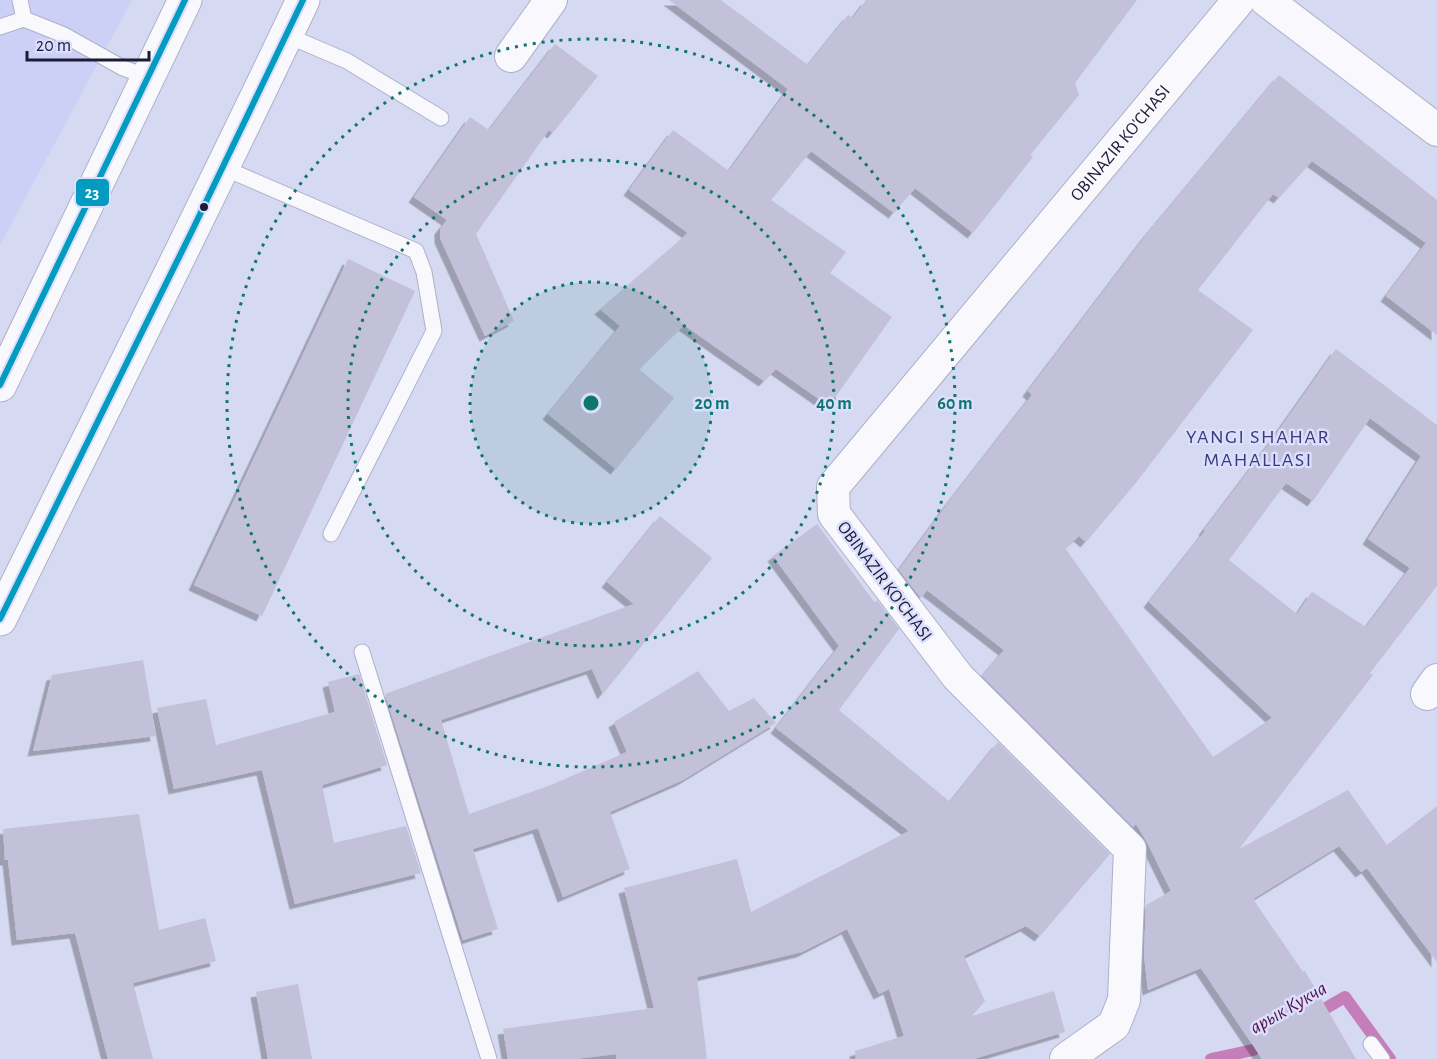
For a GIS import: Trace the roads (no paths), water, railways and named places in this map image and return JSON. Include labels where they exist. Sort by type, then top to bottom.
[{"type":"main road","points":[[0,385],[185,0]]},
{"type":"main road","points":[[0,619],[133,346],[224,168],[303,0]]},
{"type":"street","points":[[511,56],[551,0]]},
{"type":"street","name":"OBINAZIR KO'CHASI","points":[[1065,1058],[1114,1025],[1124,1000],[1130,849],[958,677],[834,514],[833,487],[1239,0]]},
{"type":"street","points":[[1266,0],[1437,130]]},
{"type":"lane","points":[[20,0],[24,19]]},
{"type":"lane","points":[[0,27],[24,19],[64,35],[123,69],[148,77]]},
{"type":"lane","points":[[286,35],[347,61],[441,118]]},
{"type":"lane","points":[[224,168],[416,251],[424,272],[434,331],[331,534]]},
{"type":"lane","points":[[362,652],[489,1059]]},
{"type":"lane","points":[[1371,1044],[1382,1059]]},
{"type":"waterway","name":"арык Кукча","points":[[1314,1015],[1345,997],[1390,1059]]},
{"type":"waterway","name":"арык Кукча","points":[[1211,1059],[1253,1050],[1268,1042]]},
{"type":"district","name":"YANGI SHAHAR MAHALLASI","points":[[1258,448]]}]
